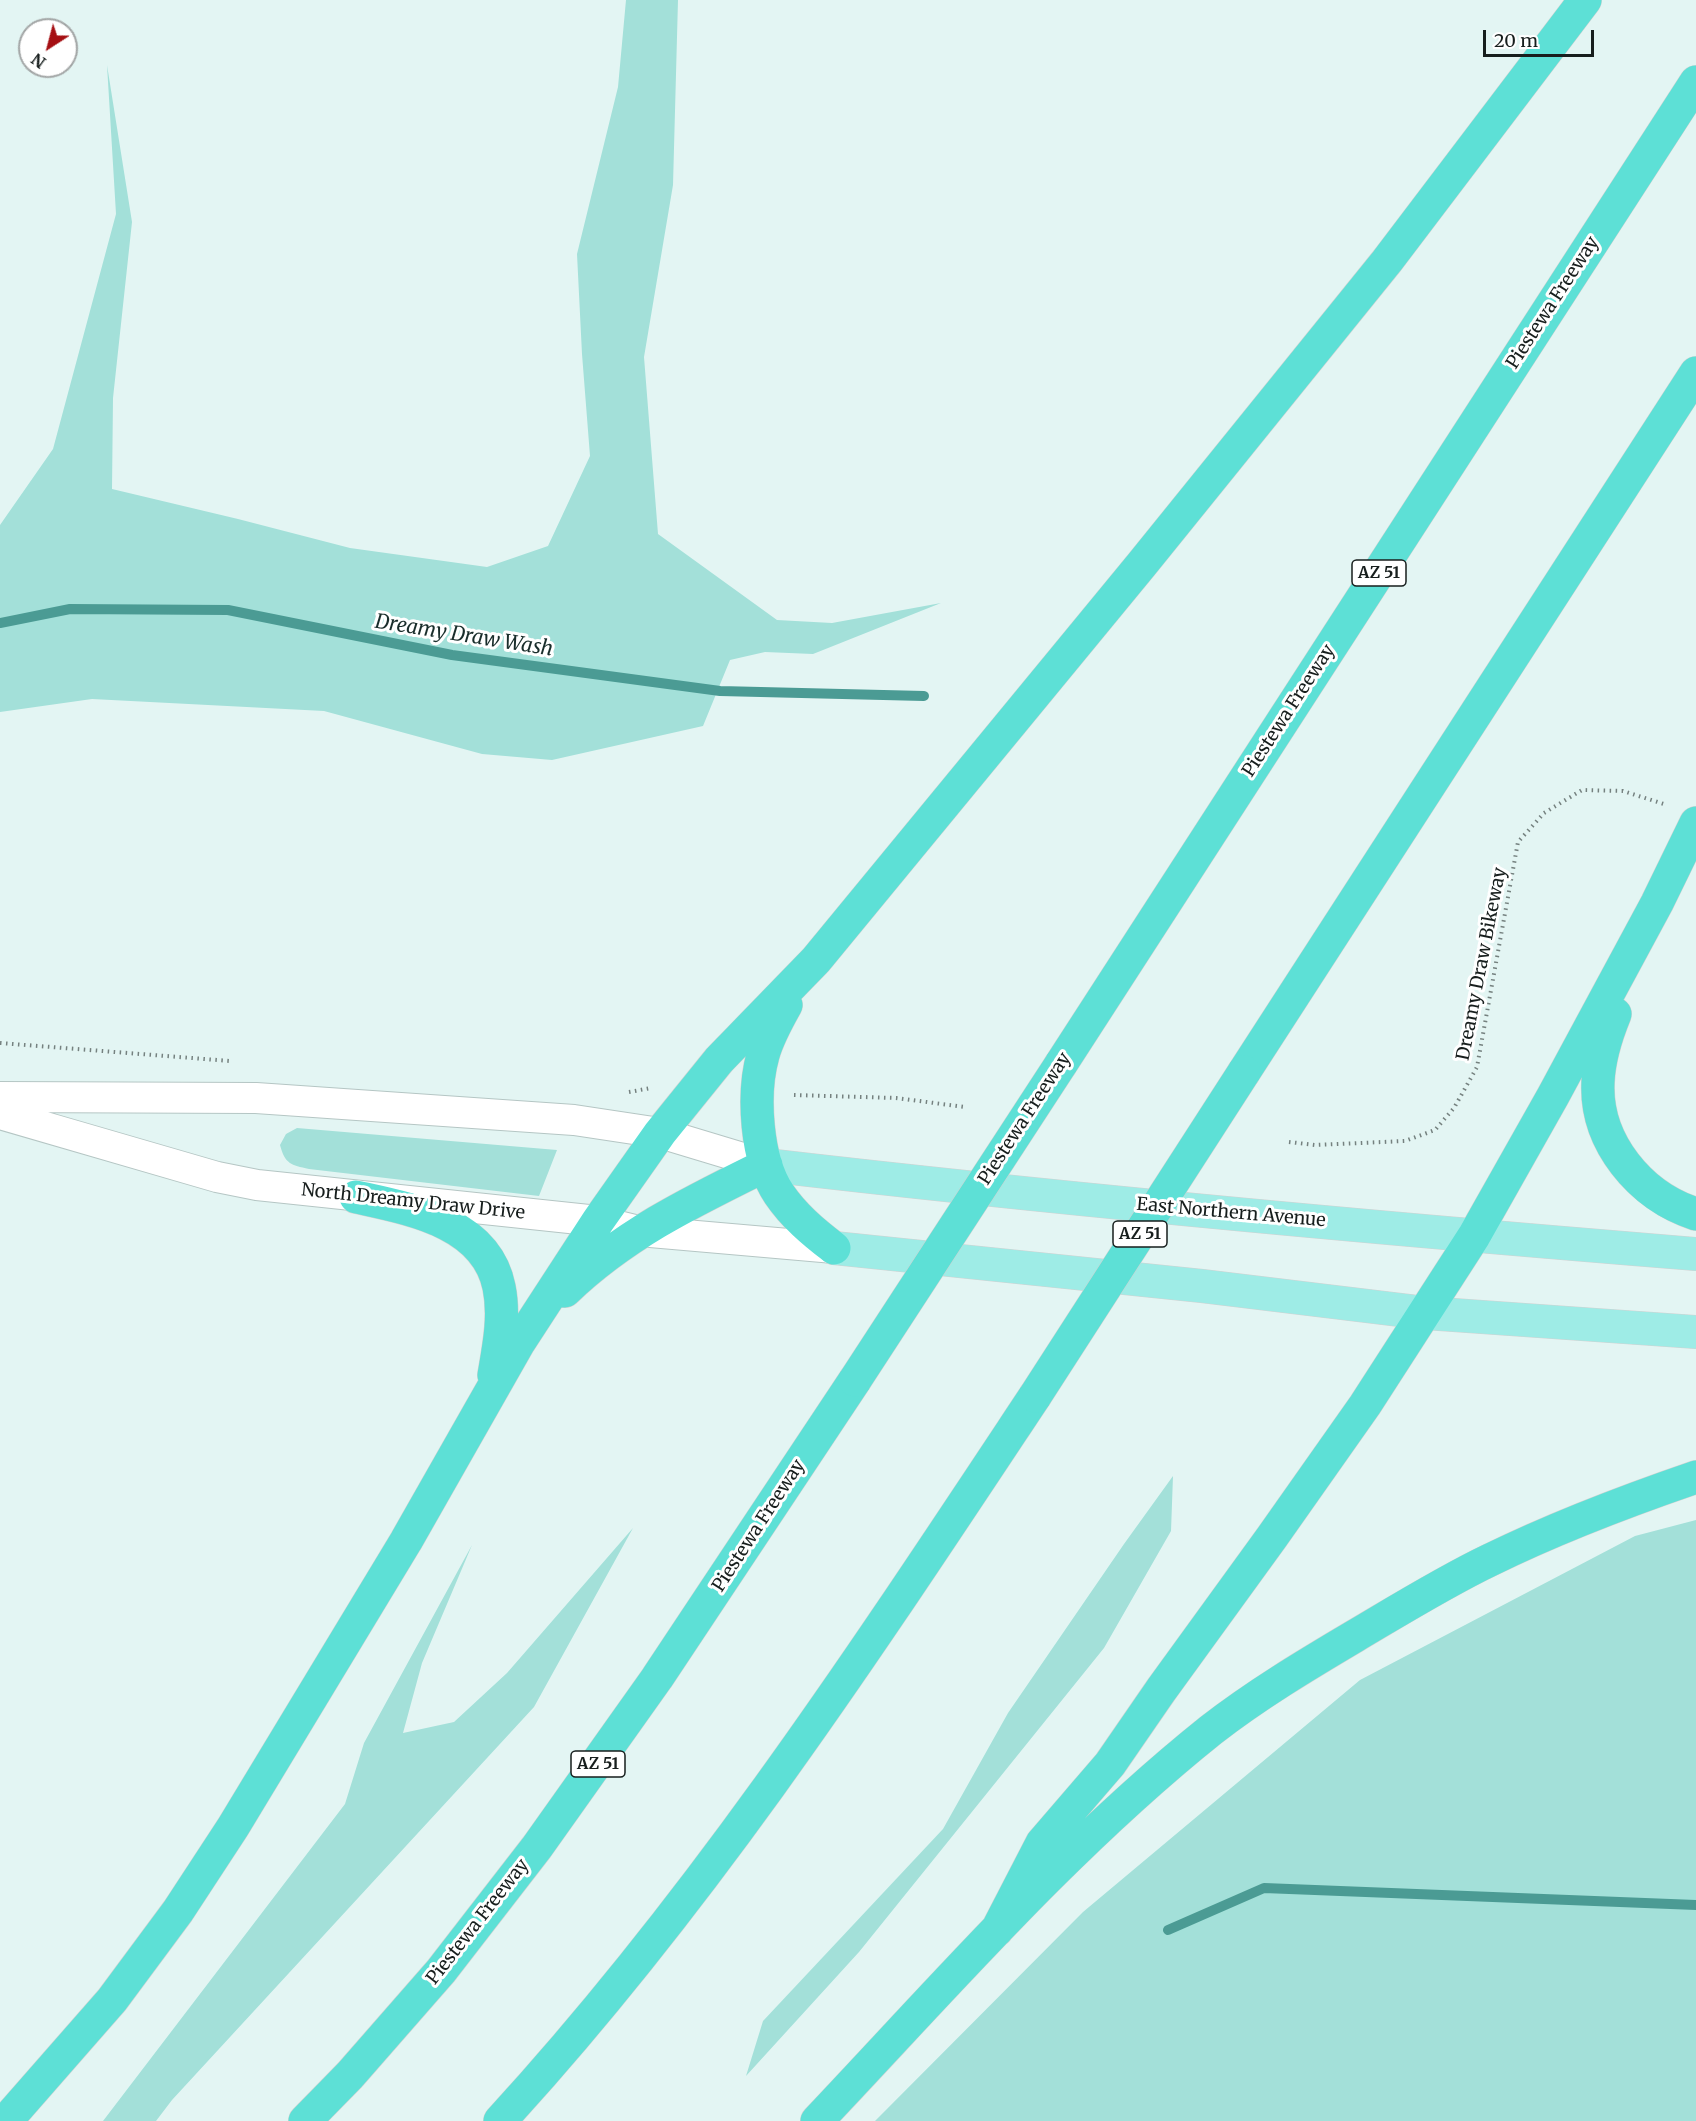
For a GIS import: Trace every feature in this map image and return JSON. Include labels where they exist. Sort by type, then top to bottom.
[{"type":"highway","points":[[834,1248],[794,1214],[777,1192],[766,1165],[760,1135],[758,1099],[763,1055],[779,1017],[831,943],[1387,261],[1585,0]]},
{"type":"highway","name":"Piestewa Freeway","points":[[305,2121],[350,2075],[441,1971],[564,1810],[711,1599],[1061,1064],[1696,82]]},
{"type":"highway","name":"AZ 51","points":[[500,2121],[604,2000],[747,1816],[877,1634],[1035,1396],[1696,373]]},
{"type":"highway","points":[[1686,815],[1657,903],[1602,1050],[1598,1084],[1599,1102],[1609,1140],[1629,1171],[1669,1203],[1696,1214]]},
{"type":"highway","points":[[997,1930],[1042,1843],[1110,1764],[1365,1405],[1425,1313],[1474,1236],[1548,1106],[1657,903]]},
{"type":"highway","points":[[6,2121],[112,2000],[178,1911],[233,1827],[394,1561],[518,1344],[598,1221],[660,1133],[719,1060],[831,943]]},
{"type":"highway","points":[[518,1344],[542,1315],[574,1283],[639,1231],[766,1165]]},
{"type":"highway","points":[[356,1197],[438,1218],[457,1229],[486,1257],[497,1277],[501,1298],[500,1341],[492,1387]]},
{"type":"highway","points":[[817,2121],[997,1930],[1137,1792],[1214,1728],[1272,1688],[1386,1618],[1488,1561],[1617,1504],[1696,1477]]},
{"type":"main road","name":"East Northern Avenue","points":[[766,1165],[906,1181],[1474,1236],[1696,1254]]},
{"type":"main road","points":[[834,1248],[1203,1286],[1425,1313],[1696,1332]]},
{"type":"street","points":[[0,1097],[256,1098],[574,1120],[660,1133],[766,1165]]},
{"type":"street","name":"North Dreamy Draw Drive","points":[[0,1114],[228,1179],[257,1185],[598,1221],[639,1231],[834,1248]]},
{"type":"path","name":"Dreamy Draw Bikeway","points":[[1289,1142],[1315,1145],[1404,1141],[1435,1130],[1454,1108],[1477,1067],[1518,842],[1545,813],[1582,790],[1623,791],[1686,815]]},
{"type":"path","points":[[788,1095],[896,1098],[965,1107]]},
{"type":"shaded area","points":[[626,0],[678,0],[673,185],[644,357],[658,534],[777,620],[832,623],[941,603],[813,654],[765,652],[730,660],[703,726],[552,760],[482,754],[324,711],[92,699],[0,712],[0,525],[53,449],[116,214],[107,65],[132,222],[113,398],[112,489],[350,548],[487,567],[548,546],[590,456],[577,254],[618,87]]},
{"type":"shaded area","points":[[297,1128],[557,1150],[539,1196],[298,1166],[287,1160],[280,1145],[286,1134]]},
{"type":"shaded area","points":[[1173,1476],[1171,1531],[1104,1648],[859,1952],[746,2076],[763,2021],[943,1829],[1008,1713]]},
{"type":"shaded area","points":[[1696,1520],[1696,2121],[875,2121],[1083,1912],[1360,1680],[1635,1536]]},
{"type":"shaded area","points":[[633,1528],[534,1707],[172,2100],[156,2121],[103,2121],[345,1804],[364,1743],[472,1545],[422,1663],[403,1733],[454,1722],[507,1673]]},
{"type":"waterway","name":"Dreamy Draw Wash","points":[[0,623],[70,609],[228,610],[452,655],[720,691],[924,696]]},
{"type":"waterway","points":[[1168,1930],[1264,1888],[1696,1905]]}]
